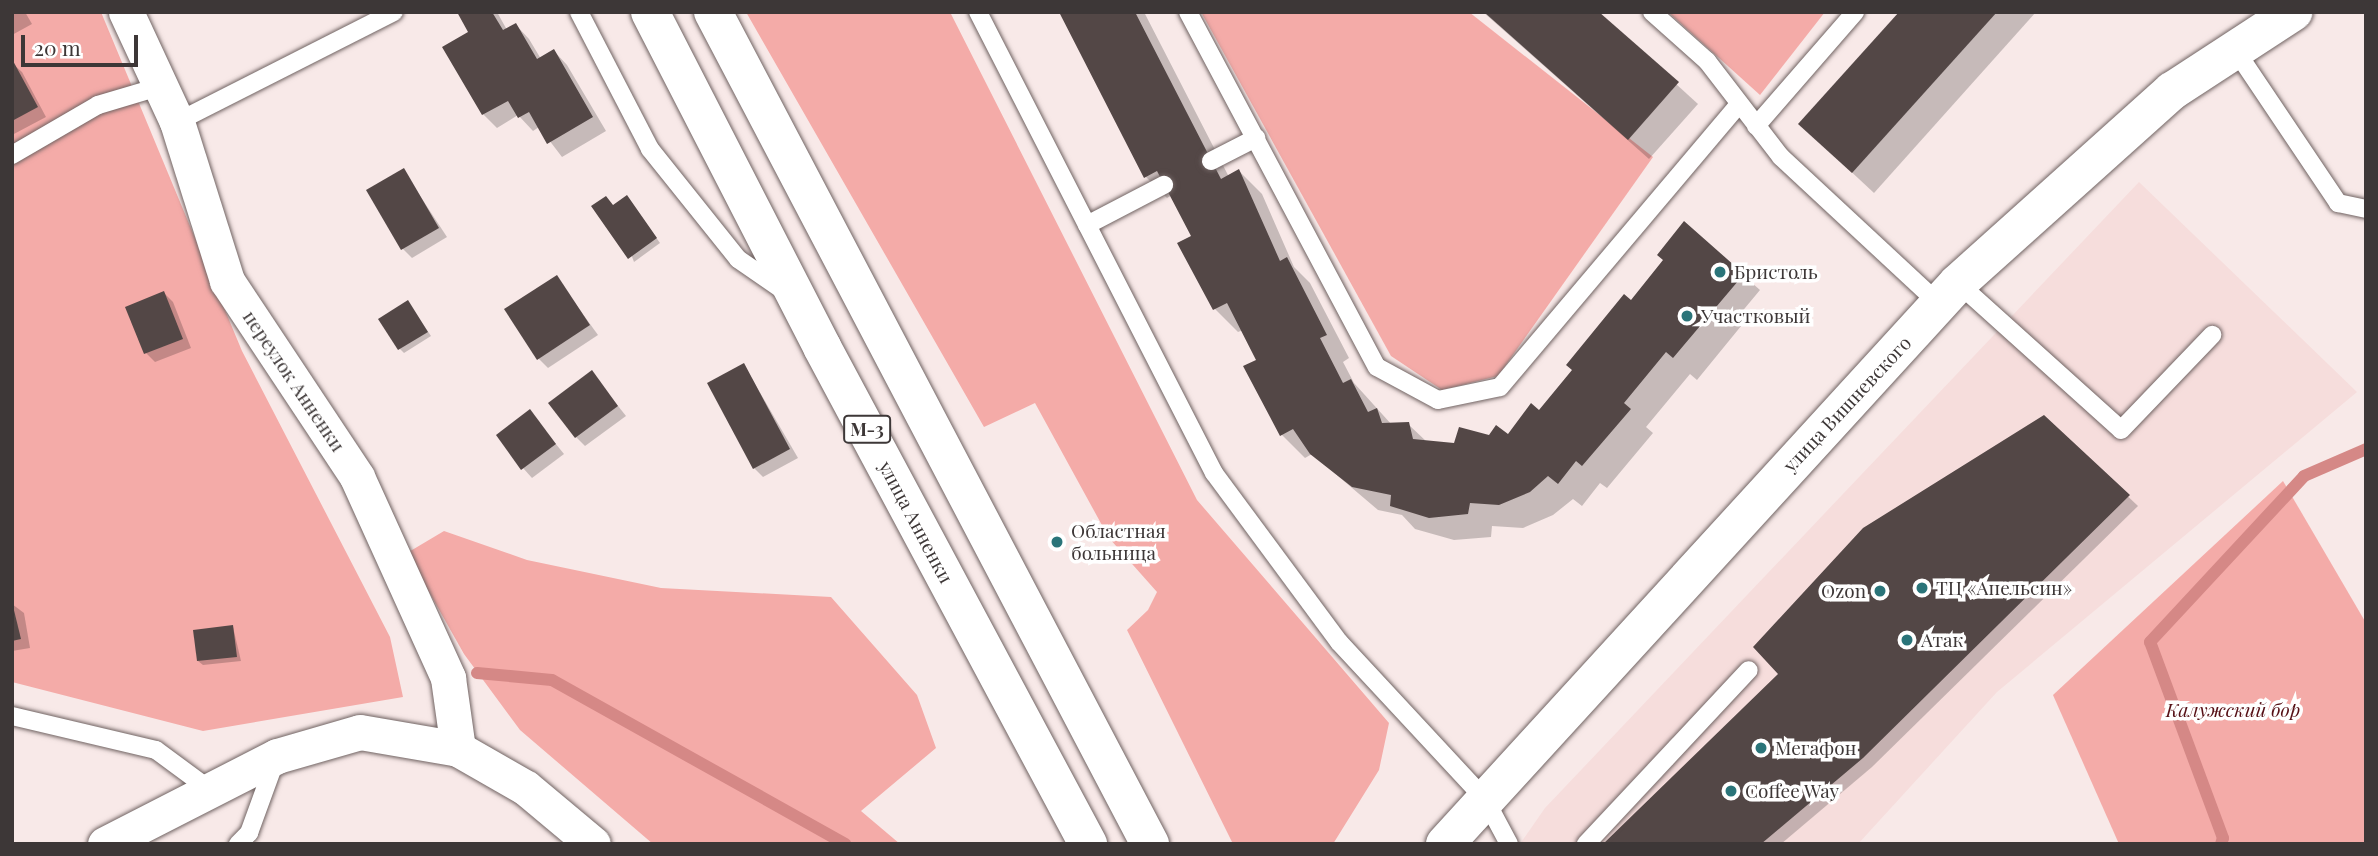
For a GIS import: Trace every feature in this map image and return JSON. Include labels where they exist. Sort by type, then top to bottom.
[{"type":"main road","name":"улица Анненки","points":[[650,12],[1088,844]]},
{"type":"main road","name":"М-3","points":[[713,12],[1150,844]]},
{"type":"main road","name":"улица Вишневского","points":[[1444,844],[1949,293],[2172,91],[2275,17]]},
{"type":"street","name":"переулок Анненки","points":[[126,12],[177,122],[227,281],[357,477],[448,678],[458,749]]},
{"type":"street","points":[[105,844],[277,756],[360,732],[458,749],[526,788],[593,844]]},
{"type":"lane","points":[[177,122],[394,12]]},
{"type":"lane","points":[[579,12],[650,149],[738,259],[804,305]]},
{"type":"lane","points":[[978,12],[1222,483],[1339,642],[1485,799],[1510,844]]},
{"type":"lane","points":[[1188,12],[1377,367],[1438,400],[1500,387],[1739,104]]},
{"type":"lane","points":[[1652,12],[1707,61],[1781,157],[2121,430],[2212,335]]},
{"type":"lane","points":[[1756,126],[1854,12]]},
{"type":"lane","points":[[2234,48],[2338,203],[2366,209]]},
{"type":"lane","points":[[12,155],[98,105],[162,86]]},
{"type":"lane","points":[[1212,161],[1255,138]]},
{"type":"lane","points":[[1087,225],[1164,185]]},
{"type":"lane","points":[[1586,844],[1748,670]]},
{"type":"lane","points":[[12,716],[156,750],[210,790]]},
{"type":"lane","points":[[237,844],[249,833],[277,756]]},
{"type":"shaded area","points":[[2139,182],[2357,392],[1997,692],[1858,844],[1520,844],[1545,808]]},
{"type":"green space","points":[[12,12],[101,12],[242,351],[390,637],[403,697],[203,731],[12,682]]},
{"type":"green space","points":[[746,12],[950,12],[1197,500],[1389,723],[1379,770],[1333,844],[1233,844],[1127,630],[1148,610],[1157,592],[1109,538],[1035,403],[984,427]]},
{"type":"green space","points":[[1201,12],[1469,12],[1653,157],[1498,376],[1442,390],[1391,356]]},
{"type":"green space","points":[[1668,12],[1825,12],[1760,95]]},
{"type":"green space","name":"Калужский бор","points":[[2283,481],[2366,623],[2366,844],[2119,844],[2053,695]]},
{"type":"green space","points":[[444,531],[527,560],[661,588],[831,597],[917,695],[936,748],[861,811],[900,844],[653,844],[520,730],[464,654],[407,553]]},
{"type":"building","points":[[457,12],[492,12],[503,30],[516,23],[537,59],[554,49],[593,117],[547,144],[529,112],[518,118],[508,101],[482,115],[442,47],[468,32]]},
{"type":"building","points":[[1059,12],[1135,12],[1221,179],[1239,169],[1280,261],[1287,257],[1327,335],[1320,338],[1343,383],[1351,379],[1368,412],[1377,408],[1382,423],[1409,422],[1413,439],[1454,443],[1459,427],[1489,435],[1496,425],[1508,434],[1531,403],[1539,410],[1572,370],[1566,365],[1624,294],[1631,300],[1663,260],[1657,255],[1684,221],[1744,274],[1673,358],[1666,352],[1624,403],[1631,409],[1582,466],[1576,461],[1558,484],[1548,476],[1530,492],[1499,505],[1470,503],[1468,514],[1429,518],[1390,506],[1391,495],[1352,487],[1310,454],[1293,429],[1280,436],[1243,366],[1256,360],[1227,303],[1213,310],[1177,243],[1191,236],[1157,171],[1144,178]]},
{"type":"building","points":[[1484,12],[1599,12],[1679,82],[1628,140]]},
{"type":"building","points":[[1899,12],[1997,12],[1852,173],[1798,124]]},
{"type":"building","points":[[12,59],[38,107],[12,121]]},
{"type":"building","points":[[404,168],[439,228],[401,250],[366,190]]},
{"type":"building","points":[[627,195],[657,238],[628,259],[591,206],[606,196],[613,205]]},
{"type":"building","points":[[557,275],[590,325],[537,360],[504,309]]},
{"type":"building","points":[[164,291],[183,339],[144,354],[125,307]]},
{"type":"building","points":[[408,300],[428,332],[398,350],[378,319]]},
{"type":"building","points":[[744,363],[790,449],[753,469],[707,383]]},
{"type":"building","points":[[592,370],[618,406],[575,438],[548,403]]},
{"type":"building","points":[[530,409],[556,444],[521,470],[496,435]]},
{"type":"building","name":"ТЦ «Апельсин»","points":[[2044,415],[2130,495],[1863,758],[1761,844],[1603,844],[1778,674],[1753,647],[1863,528]]},
{"type":"building","points":[[12,602],[21,639],[12,641]]},
{"type":"building","points":[[233,625],[237,657],[197,661],[193,630]]},
{"type":"waterway","points":[[2221,844],[2223,838],[2150,642],[2304,476],[2366,449]]},
{"type":"waterway","points":[[477,673],[552,680],[845,844]]},
{"type":"place","name":"Бристоль","points":[[1720,272]]},
{"type":"place","name":"Участковый","points":[[1687,316]]},
{"type":"place","name":"Областная больница","points":[[1057,542]]},
{"type":"place","name":"ТЦ «Апельсин»","points":[[1922,588]]},
{"type":"place","name":"Ozon","points":[[1880,591]]},
{"type":"place","name":"Атак","points":[[1907,640]]},
{"type":"place","name":"Мегафон","points":[[1761,748]]},
{"type":"place","name":"Coffee Way","points":[[1731,791]]}]
